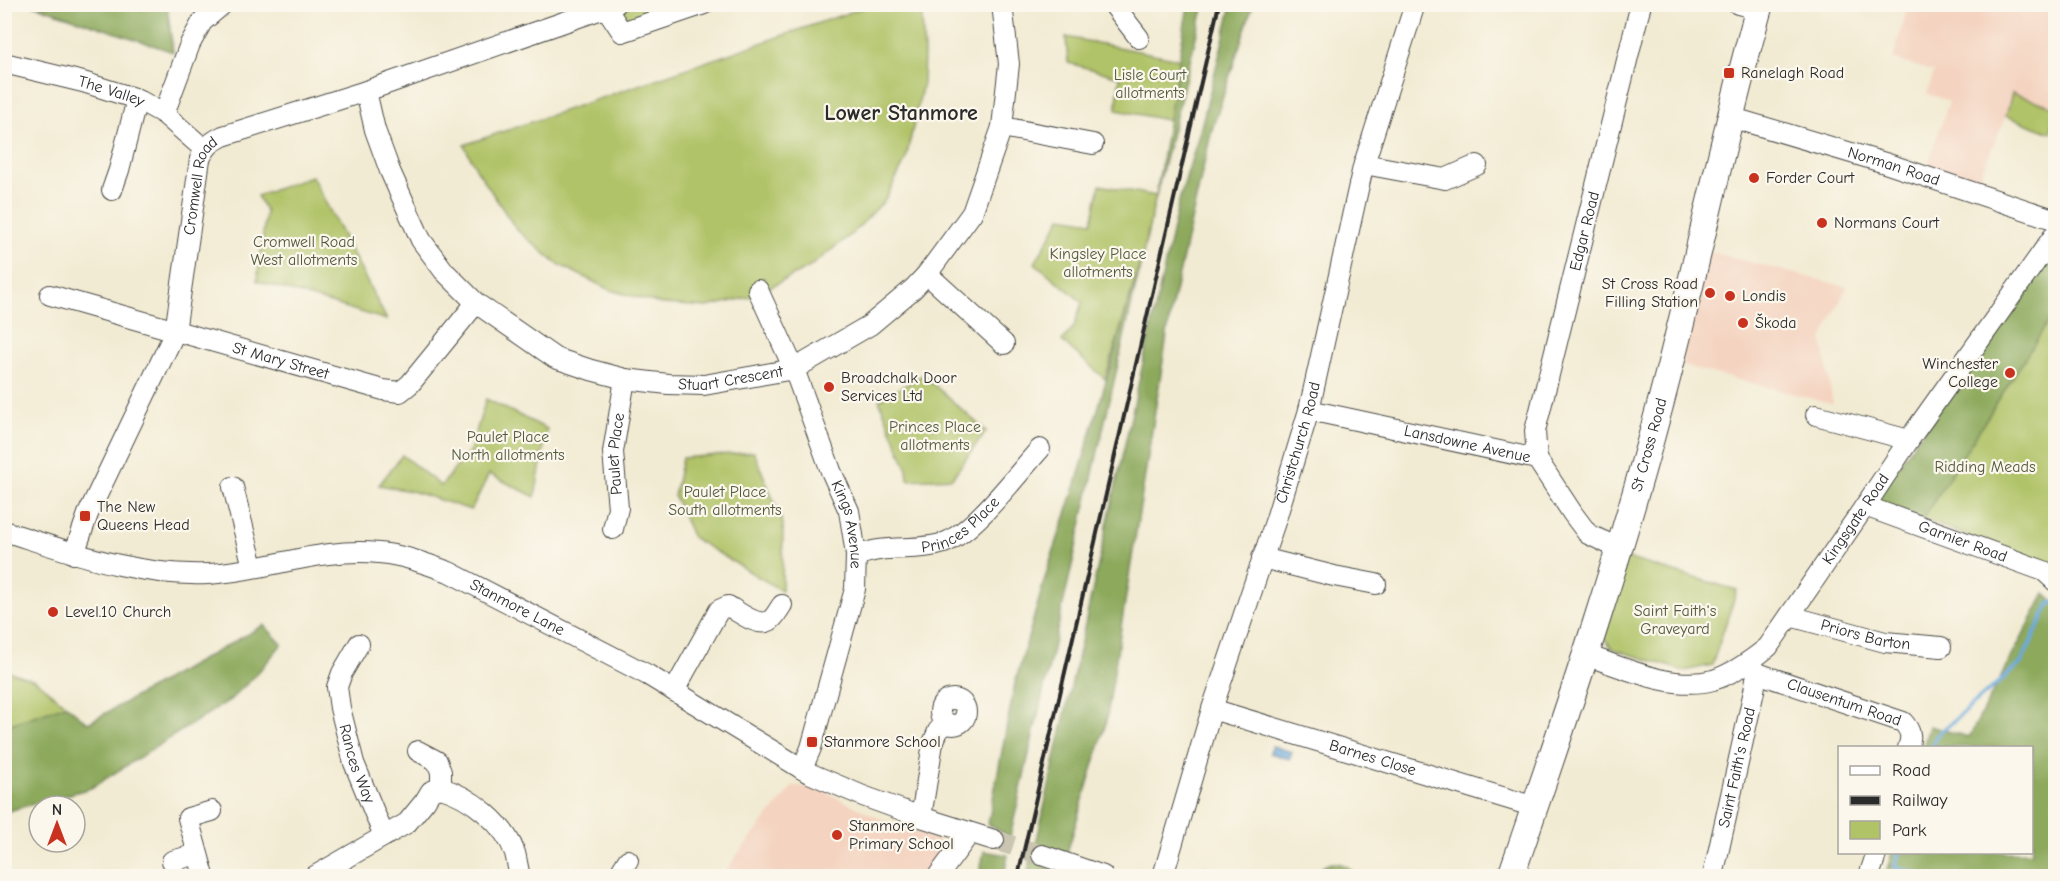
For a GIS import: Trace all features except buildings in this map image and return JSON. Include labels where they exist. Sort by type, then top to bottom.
[{"type":"main road","name":"St Cross Road","points":[[1510,876],[1586,656],[1620,549],[1670,367],[1730,117],[1752,6]]},
{"type":"street","points":[[164,114],[198,29],[202,22],[223,4]]},
{"type":"street","name":"Cromwell Road","points":[[74,554],[88,514],[175,332],[199,168],[204,149],[212,141],[366,91],[609,6],[622,32],[704,4]]},
{"type":"street","name":"Stuart Crescent","points":[[366,91],[375,130],[390,171],[421,240],[444,271],[476,303],[555,358],[625,379],[668,384],[704,384],[794,369],[870,325],[914,289],[927,274],[972,213],[1002,127],[1009,64],[1002,4]]},
{"type":"street","points":[[1113,4],[1140,38]]},
{"type":"street","name":"Christchurch Road","points":[[1163,876],[1212,710],[1309,410],[1364,164],[1415,4]]},
{"type":"street","name":"Edgar Road","points":[[1537,459],[1535,431],[1641,4]]},
{"type":"street","name":"The Valley","points":[[4,63],[83,82],[137,99],[164,114],[204,149]]},
{"type":"street","points":[[112,190],[137,99]]},
{"type":"street","name":"Norman Road","points":[[1730,117],[1885,163],[2055,220]]},
{"type":"street","points":[[1002,127],[1093,144]]},
{"type":"street","points":[[1364,164],[1445,179],[1477,165]]},
{"type":"street","name":"Kingsgate Road","points":[[1586,656],[1671,682],[1711,680],[1753,667],[2055,233]]},
{"type":"street","points":[[927,274],[1004,344]]},
{"type":"street","name":"Kings Avenue","points":[[758,290],[794,369],[831,471],[849,511],[856,555],[855,589],[811,748],[802,769]]},
{"type":"street","name":"St Mary Street","points":[[50,295],[383,390],[400,392],[410,384],[476,303]]},
{"type":"street","name":"Paulet Place","points":[[613,529],[618,508],[613,452],[625,379]]},
{"type":"street","name":"Lansdowne Avenue","points":[[1309,410],[1537,459],[1588,534],[1620,549]]},
{"type":"street","points":[[1816,415],[1909,440]]},
{"type":"street","name":"Princes Place","points":[[856,555],[878,550],[912,549],[945,542],[956,536],[980,516],[1041,449]]},
{"type":"street","points":[[233,487],[253,567]]},
{"type":"street","name":"Garnier Road","points":[[1865,506],[2044,571],[2055,582]]},
{"type":"street","name":"Stanmore Lane","points":[[4,531],[74,554],[156,573],[210,574],[306,558],[363,552],[381,553],[422,562],[449,572],[674,691],[802,769],[863,796],[994,840]]},
{"type":"street","points":[[1262,558],[1376,584]]},
{"type":"street","points":[[674,691],[719,610],[728,606],[756,621],[766,622],[772,620],[782,605]]},
{"type":"street","name":"Priors Barton","points":[[1790,616],[1885,642],[1941,647]]},
{"type":"street","name":"Rances Way","points":[[359,644],[342,673],[329,682],[340,708],[354,764],[384,836]]},
{"type":"street","name":"Clausentum Road","points":[[1753,667],[1904,723],[1911,734],[1908,746]]},
{"type":"street","name":"Saint Faith's Road","points":[[1713,876],[1753,667]]},
{"type":"street","name":"Barnes Close","points":[[1212,710],[1535,807]]},
{"type":"street","points":[[921,817],[933,743],[938,731],[946,723]]},
{"type":"street","points":[[418,751],[437,761],[441,772],[441,788]]},
{"type":"street","points":[[315,876],[407,823],[431,791],[441,788],[458,795],[480,809],[498,826],[514,852],[520,876]]},
{"type":"street","points":[[204,876],[188,818],[212,811]]},
{"type":"street","points":[[938,876],[970,833]]},
{"type":"street","points":[[172,861],[197,854]]},
{"type":"street","points":[[1869,876],[1875,854]]},
{"type":"street","points":[[1042,855],[1103,876]]},
{"type":"shaded area","points":[[1908,5],[2055,5],[2055,107],[2012,94],[2006,116],[1977,183],[1927,167],[1949,101],[1927,94],[1934,72],[1893,59]]},
{"type":"shaded area","points":[[1707,251],[1847,287],[1822,339],[1833,404],[1680,365]]},
{"type":"shaded area","name":"Stanmore Primary School","points":[[793,786],[815,787],[891,824],[951,845],[929,876],[723,876],[737,855]]},
{"type":"green space","points":[[33,5],[167,5],[173,52]]},
{"type":"green space","points":[[618,5],[693,5],[630,26],[616,7]]},
{"type":"green space","points":[[871,5],[919,5],[922,18],[923,83],[906,159],[885,200],[853,233],[808,268],[750,297],[707,307],[661,304],[610,290],[556,263],[516,229],[477,170],[464,145]]},
{"type":"green space","points":[[1188,5],[1204,5],[1156,196]]},
{"type":"green space","points":[[1232,5],[1253,5],[1211,133],[1171,310],[1106,723],[1067,853],[1036,844],[1179,201],[1200,131]]},
{"type":"green space","name":"Lisle Court allotments","points":[[1066,37],[1185,60],[1172,121],[1116,110],[1120,77],[1068,63]]},
{"type":"green space","points":[[2012,93],[2055,107],[2051,133],[2006,116]]},
{"type":"green space","name":"Cromwell Road West allotments","points":[[312,176],[387,320],[257,281],[266,211],[257,196]]},
{"type":"green space","name":"Kingsley Place allotments","points":[[1100,185],[1156,196],[1143,254],[1105,379],[1062,341],[1074,327],[1082,302],[1035,263],[1061,217],[1092,222]]},
{"type":"green space","points":[[2055,243],[2055,311],[1922,520],[1873,502]]},
{"type":"green space","name":"Ridding Meads","points":[[2055,246],[2055,570],[1876,501]]},
{"type":"green space","points":[[1143,254],[1010,837],[988,824],[1015,683]]},
{"type":"green space","name":"Princes Place allotments","points":[[923,375],[986,431],[952,478],[908,480],[907,468],[879,400]]},
{"type":"green space","name":"Paulet Place North allotments","points":[[486,399],[547,429],[535,497],[489,474],[471,510],[415,492],[379,485],[402,455],[441,486],[471,449]]},
{"type":"green space","name":"Paulet Place South allotments","points":[[754,452],[783,524],[782,591],[693,538],[674,496],[682,458]]},
{"type":"green space","name":"Saint Faith's Graveyard","points":[[1626,558],[1737,590],[1712,665],[1684,671],[1613,649],[1603,637]]},
{"type":"green space","points":[[2045,594],[2056,604],[2055,873],[2053,876],[1918,876],[1888,866],[1892,854],[2033,854],[2033,746],[1923,746],[1929,726],[1969,737]]},
{"type":"green space","points":[[264,625],[282,644],[255,676],[230,700],[91,788],[70,794],[27,794],[27,806],[5,812],[5,726],[66,705],[88,723]]},
{"type":"green space","points":[[4,670],[35,680],[66,705],[5,726]]},
{"type":"green space","points":[[984,851],[1008,855],[1004,876],[979,876]]},
{"type":"green space","points":[[1031,859],[1060,874],[1059,876],[1027,876]]},
{"type":"green space","points":[[1332,863],[1345,866],[1354,876],[1313,876],[1324,866]]},
{"type":"green space","points":[[1888,866],[1916,876],[1885,876]]},
{"type":"water","points":[[1272,746],[1292,752],[1290,759],[1270,753]]},
{"type":"water","points":[[1205,867],[1229,875],[1229,876],[1203,874]]},
{"type":"waterway","points":[[1933,746],[1936,736],[2021,663],[2049,604],[2056,602]]},
{"type":"waterway","points":[[1898,854],[1895,867],[1922,876]]},
{"type":"waterway","points":[[1887,876],[1888,872]]},
{"type":"tunnel","points":[[994,840],[1042,855]]},
{"type":"railway","points":[[1018,876],[1219,4]]},
{"type":"place","name":"Ranelagh Road","points":[[1729,73]]},
{"type":"place","name":"Forder Court","points":[[1754,178]]},
{"type":"place","name":"Normans Court","points":[[1822,223]]},
{"type":"place","name":"St Cross Road Filling Station","points":[[1710,293]]},
{"type":"place","name":"Londis","points":[[1730,296]]},
{"type":"place","name":"Škoda","points":[[1743,323]]},
{"type":"place","name":"Winchester College","points":[[2010,373]]},
{"type":"place","name":"Broadchalk Door Services Ltd","points":[[829,387]]},
{"type":"place","name":"The New Queens Head","points":[[85,516]]},
{"type":"place","name":"Level.10 Church","points":[[53,612]]},
{"type":"place","name":"Stanmore School","points":[[812,742]]},
{"type":"place","name":"Stanmore Primary School","points":[[837,835]]},
{"type":"district","name":"Lower Stanmore","points":[[901,113]]}]
